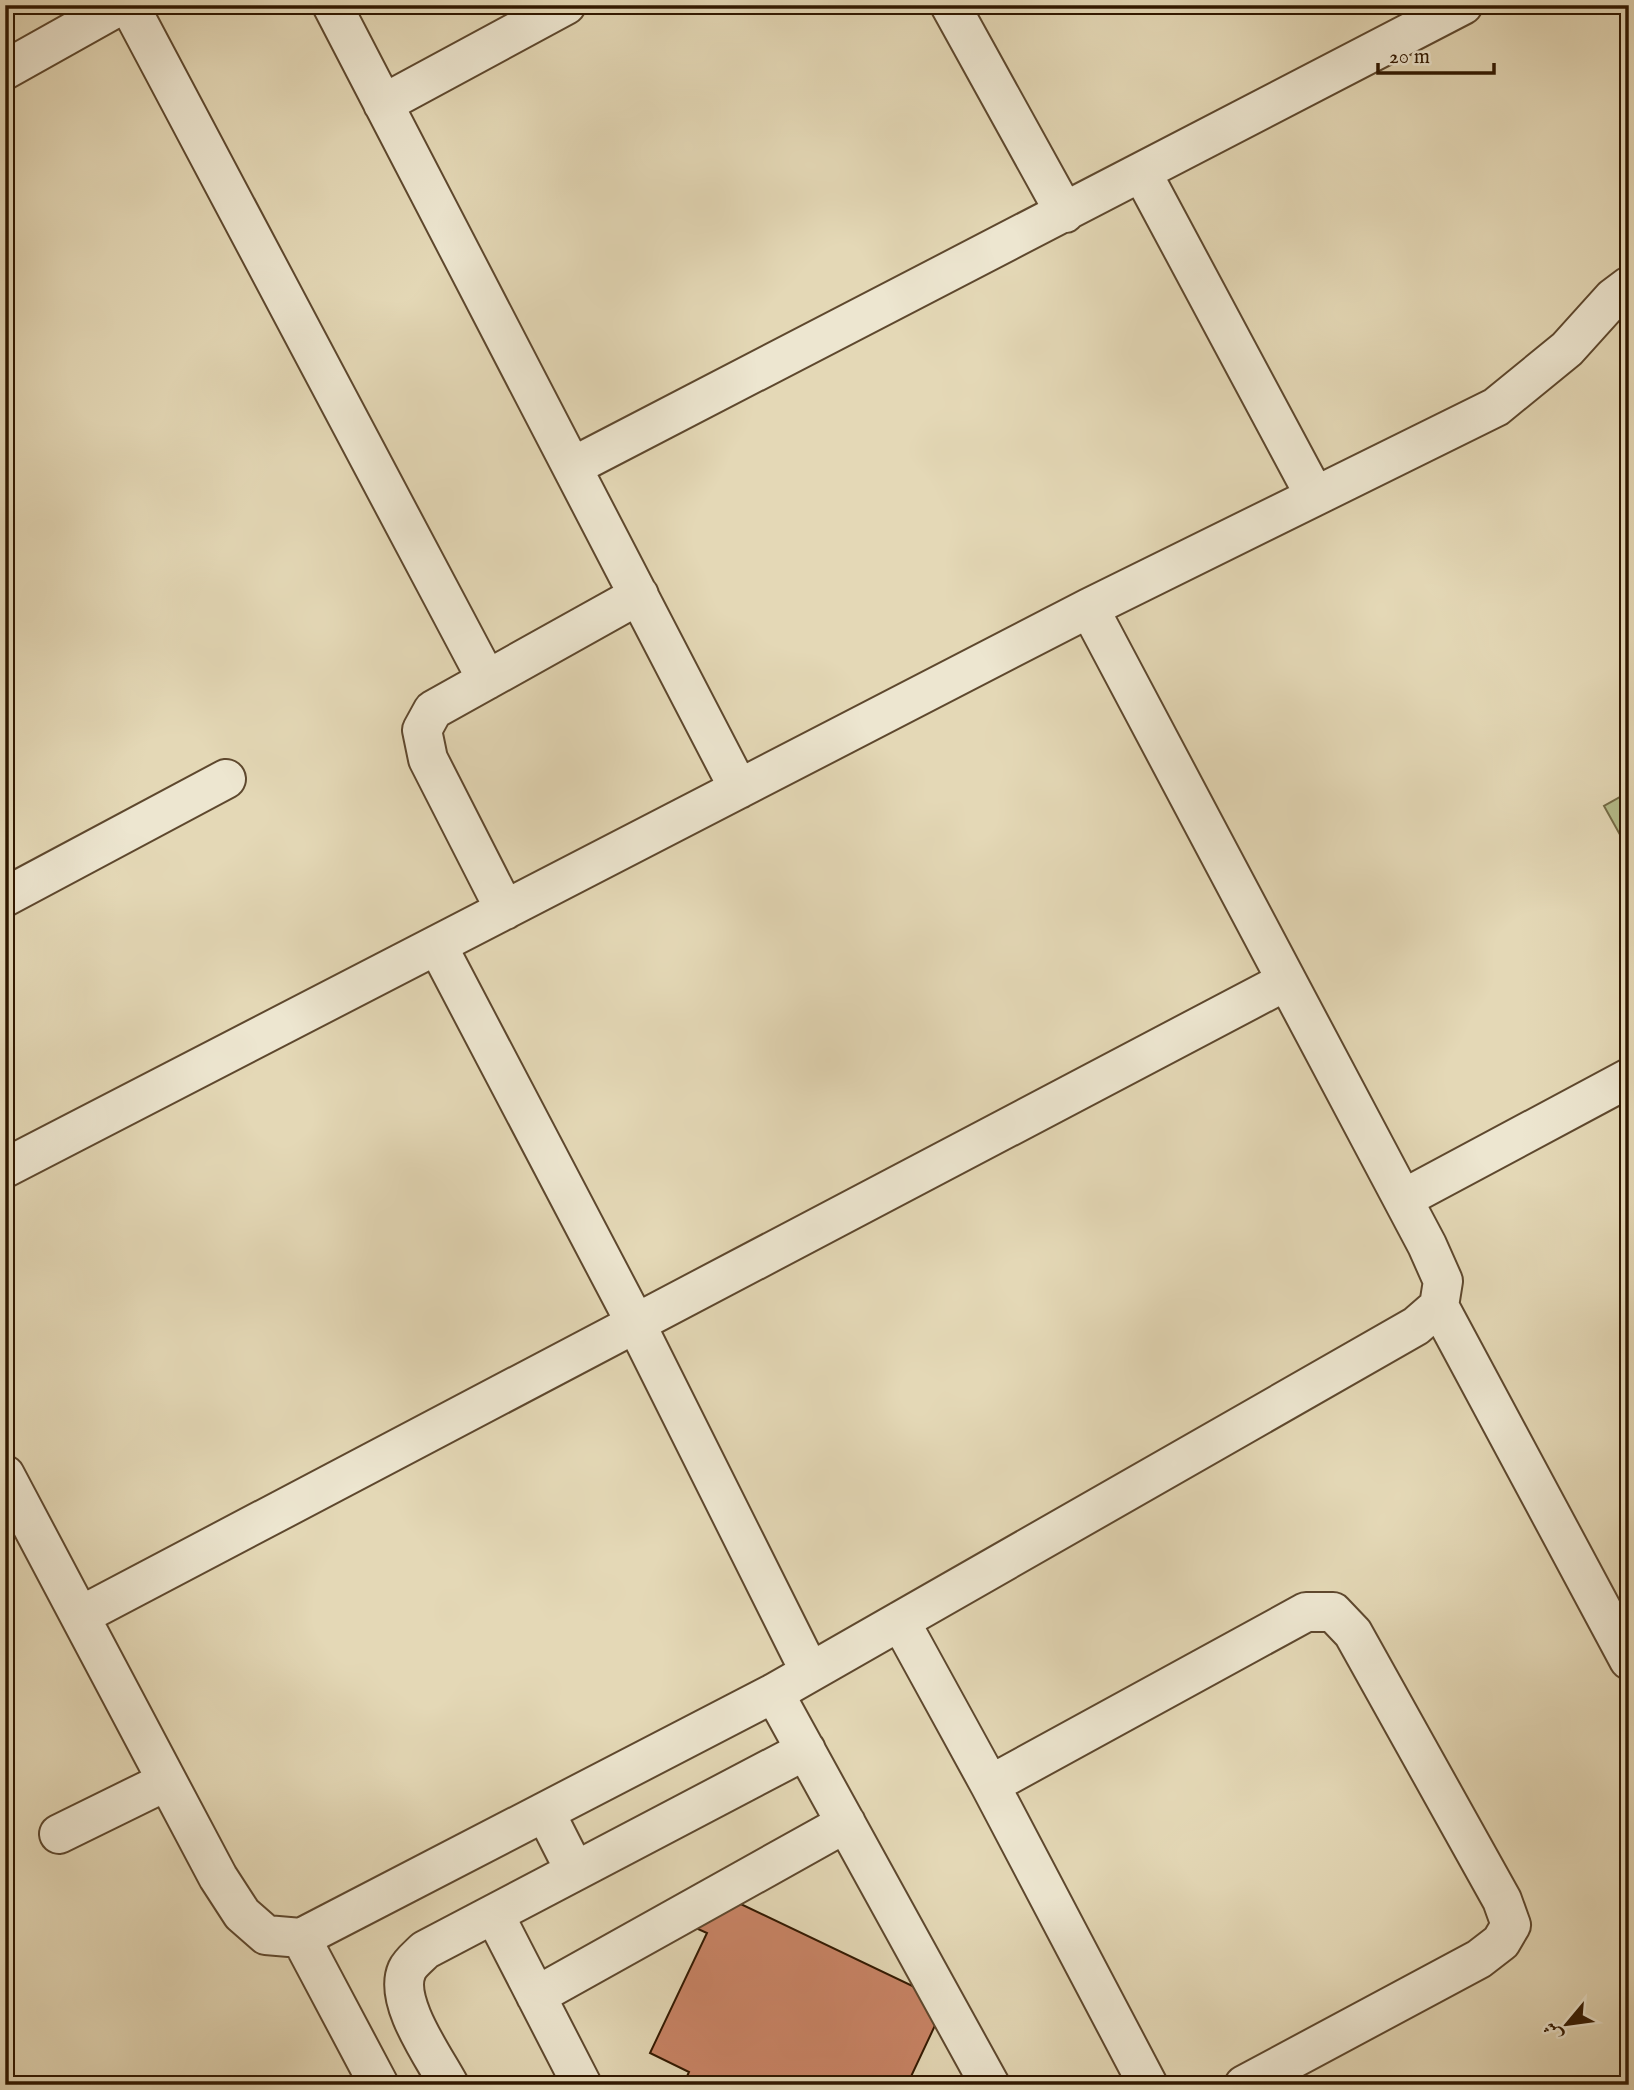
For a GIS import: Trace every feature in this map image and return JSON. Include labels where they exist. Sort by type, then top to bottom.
[{"type":"street","points":[[5,70],[121,5]]},
{"type":"street","points":[[129,5],[486,680]]},
{"type":"street","points":[[332,5],[740,789]]},
{"type":"street","points":[[383,104],[566,5]]},
{"type":"street","points":[[950,5],[1065,212]]},
{"type":"street","points":[[572,467],[1463,5]]},
{"type":"street","points":[[1142,173],[1315,496]]},
{"type":"street","points":[[5,1168],[1089,608],[1496,407],[1567,349],[1614,298],[1629,286]]},
{"type":"street","points":[[505,910],[428,758],[422,730],[433,710],[639,595]]},
{"type":"street","points":[[1089,608],[1403,1199],[1443,1281],[1439,1306],[1629,1660]]},
{"type":"street","points":[[5,897],[226,779]]},
{"type":"street","points":[[437,945],[636,1324],[810,1672]]},
{"type":"street","points":[[80,1616],[1286,981]]},
{"type":"street","points":[[1403,1199],[1629,1078]]},
{"type":"street","points":[[5,1475],[218,1877],[242,1913],[266,1935],[301,1938],[774,1693],[1416,1326],[1439,1306]]},
{"type":"street","points":[[990,1785],[1306,1612],[1332,1612],[1353,1633],[1502,1900],[1511,1924],[1501,1942],[1479,1959],[1244,2085]]},
{"type":"street","points":[[900,1621],[1148,2085]]},
{"type":"street","points":[[774,1693],[984,2082]]},
{"type":"street","points":[[449,2085],[413,2020],[403,1990],[407,1969],[425,1950],[806,1750]]},
{"type":"street","points":[[59,1834],[167,1781]]},
{"type":"street","points":[[545,1812],[575,1871]]},
{"type":"street","points":[[536,1996],[846,1823]]},
{"type":"street","points":[[494,1914],[582,2085]]},
{"type":"street","points":[[301,1938],[379,2085]]},
{"type":"green space","points":[[1629,792],[1629,851],[1604,806]]},
{"type":"building","points":[[705,1887],[946,2002],[907,2085],[683,2085],[689,2072],[650,2053],[707,1933],[687,1924]]}]
